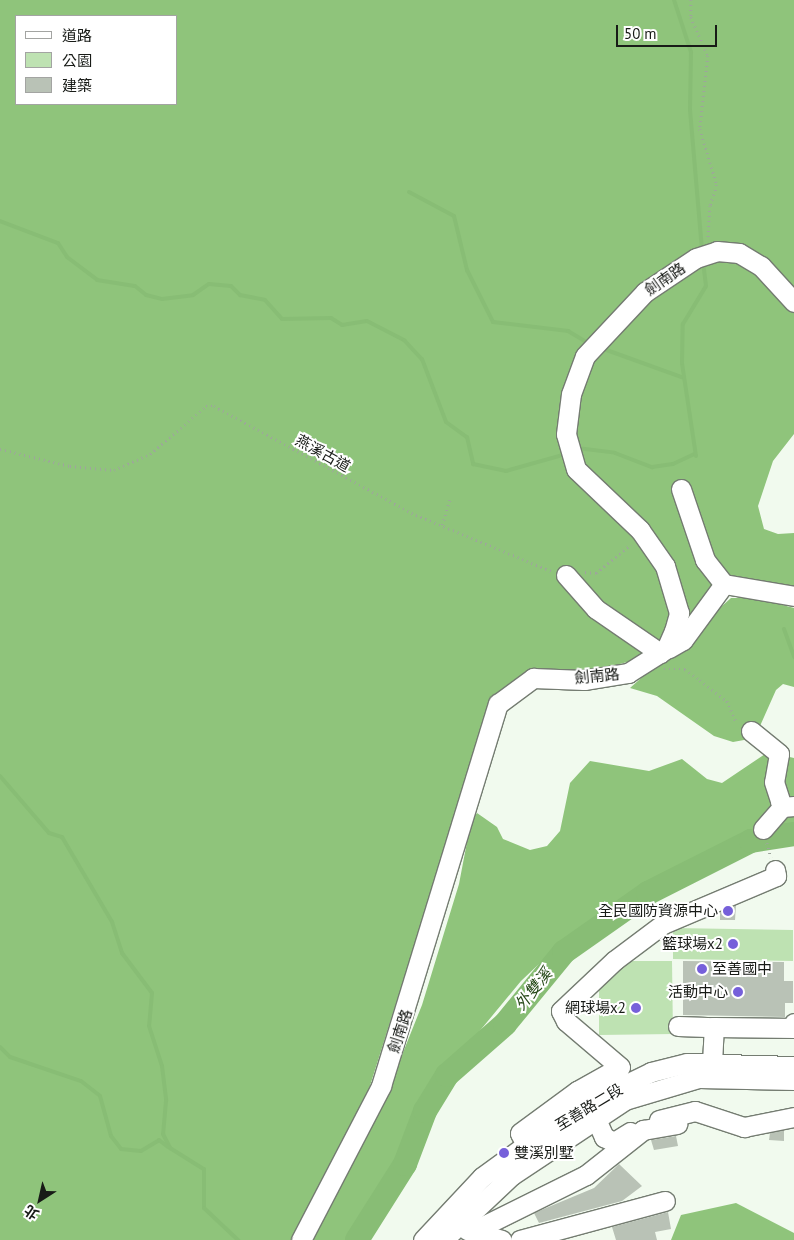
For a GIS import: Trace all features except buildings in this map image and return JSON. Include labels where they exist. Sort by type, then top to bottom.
[{"type":"street","points":[[704,255],[739,253],[761,266],[794,302]]},
{"type":"street","name":"劍南路","points":[[301,1240],[382,1086],[498,704],[533,678],[584,680],[628,674],[663,651],[679,613],[665,566],[640,530],[576,469],[566,434],[571,394],[585,356],[645,292],[704,255]]},
{"type":"street","points":[[681,489],[705,560],[724,584],[794,596]]},
{"type":"street","points":[[566,575],[596,609],[663,651],[683,640],[724,584]]},
{"type":"street","points":[[751,731],[779,754],[774,782],[788,806],[763,829]]},
{"type":"street","points":[[526,1145],[520,1134],[577,1091],[620,1066],[566,1021],[561,1011],[615,960],[663,924],[776,876],[774,870]]},
{"type":"street","points":[[678,1026],[794,1028],[794,1023]]},
{"type":"street","points":[[712,1063],[714,1027]]},
{"type":"street","name":"至善路二段","points":[[446,1229],[482,1178],[526,1145],[608,1093],[651,1072],[687,1063],[794,1066]]},
{"type":"street","name":"至善路二段","points":[[423,1240],[446,1229],[512,1175],[625,1100],[691,1079],[794,1080]]},
{"type":"street","points":[[596,1119],[604,1137],[614,1142],[640,1124],[685,1110],[744,1127],[794,1117]]},
{"type":"street","points":[[473,1231],[586,1175],[643,1130],[677,1124]]},
{"type":"street","points":[[520,1240],[666,1201]]},
{"type":"street","points":[[446,1229],[473,1231],[502,1240]]},
{"type":"path","points":[[691,0],[691,17],[708,56],[700,129],[717,185],[707,220],[704,255]]},
{"type":"path","name":"燕溪古道","points":[[0,449],[70,466],[114,470],[150,454],[206,406],[214,406],[416,515],[526,564],[566,575],[596,573],[636,540]]},
{"type":"path","points":[[442,525],[450,499]]},
{"type":"path","points":[[663,651],[656,667],[685,669],[727,701],[738,725],[751,731]]},
{"type":"path","points":[[763,829],[774,870]]},
{"type":"green space","points":[[0,0],[794,0],[794,434],[773,461],[758,506],[764,529],[778,534],[794,533],[794,590],[713,584],[685,623],[634,660],[606,668],[524,674],[491,702],[369,1089],[291,1240],[0,1240]]},
{"type":"green space","points":[[731,598],[756,598],[794,608],[794,687],[783,684],[776,690],[760,726],[744,740],[733,742],[714,736],[657,696],[630,688]]},
{"type":"green space","points":[[768,752],[794,758],[794,827],[751,835],[708,853],[650,882],[559,945],[521,981],[425,1097],[387,1175],[346,1240],[309,1240],[390,1085],[422,1005],[459,884],[471,821],[477,813],[497,827],[503,839],[530,850],[547,846],[560,831],[570,783],[590,761],[649,771],[682,759],[707,779],[722,783]]},
{"type":"green space","name":"籃球場x2","points":[[673,928],[793,930],[793,961],[673,959]]},
{"type":"green space","name":"網球場x2","points":[[623,961],[672,961],[673,1034],[599,1035],[599,982]]},
{"type":"green space","points":[[736,1203],[794,1233],[794,1240],[671,1240],[681,1215]]},
{"type":"waterway","points":[[674,0],[691,52],[690,110],[702,249]]},
{"type":"waterway","points":[[409,192],[454,216],[467,270],[493,322],[568,331],[590,344]]},
{"type":"waterway","points":[[0,221],[58,243],[67,257],[97,280],[135,286],[146,295],[162,299],[193,295],[209,284],[231,286],[240,295],[265,300],[282,319],[331,318],[342,325],[367,321],[404,340],[422,359],[446,422],[467,437],[473,464],[506,471],[566,454]]},
{"type":"waterway","points":[[696,456],[682,363],[683,324],[706,286],[703,261]]},
{"type":"waterway","points":[[601,348],[684,378]]},
{"type":"waterway","points":[[577,448],[615,453],[652,467],[673,464],[694,454]]},
{"type":"waterway","points":[[784,629],[794,657]]},
{"type":"waterway","points":[[0,776],[49,833],[62,837],[112,922],[122,953],[152,993],[149,1026],[162,1066],[166,1101],[163,1134],[170,1148],[204,1169],[204,1208],[238,1240]]},
{"type":"waterway","name":"外雙溪","points":[[357,1240],[405,1164],[425,1111],[447,1075],[505,1024],[564,952],[648,893],[751,841],[794,834]]},
{"type":"waterway","points":[[0,1047],[10,1057],[81,1081],[100,1096],[111,1136],[121,1149],[141,1151],[159,1140],[168,1147]]},
{"type":"place","name":"全民國防資源中心","points":[[728,911]]},
{"type":"place","name":"籃球場x2","points":[[733,944]]},
{"type":"place","name":"至善國中","points":[[702,969]]},
{"type":"place","name":"活動中心","points":[[738,992]]},
{"type":"place","name":"網球場x2","points":[[636,1008]]},
{"type":"place","name":"雙溪別墅","points":[[504,1153]]}]
